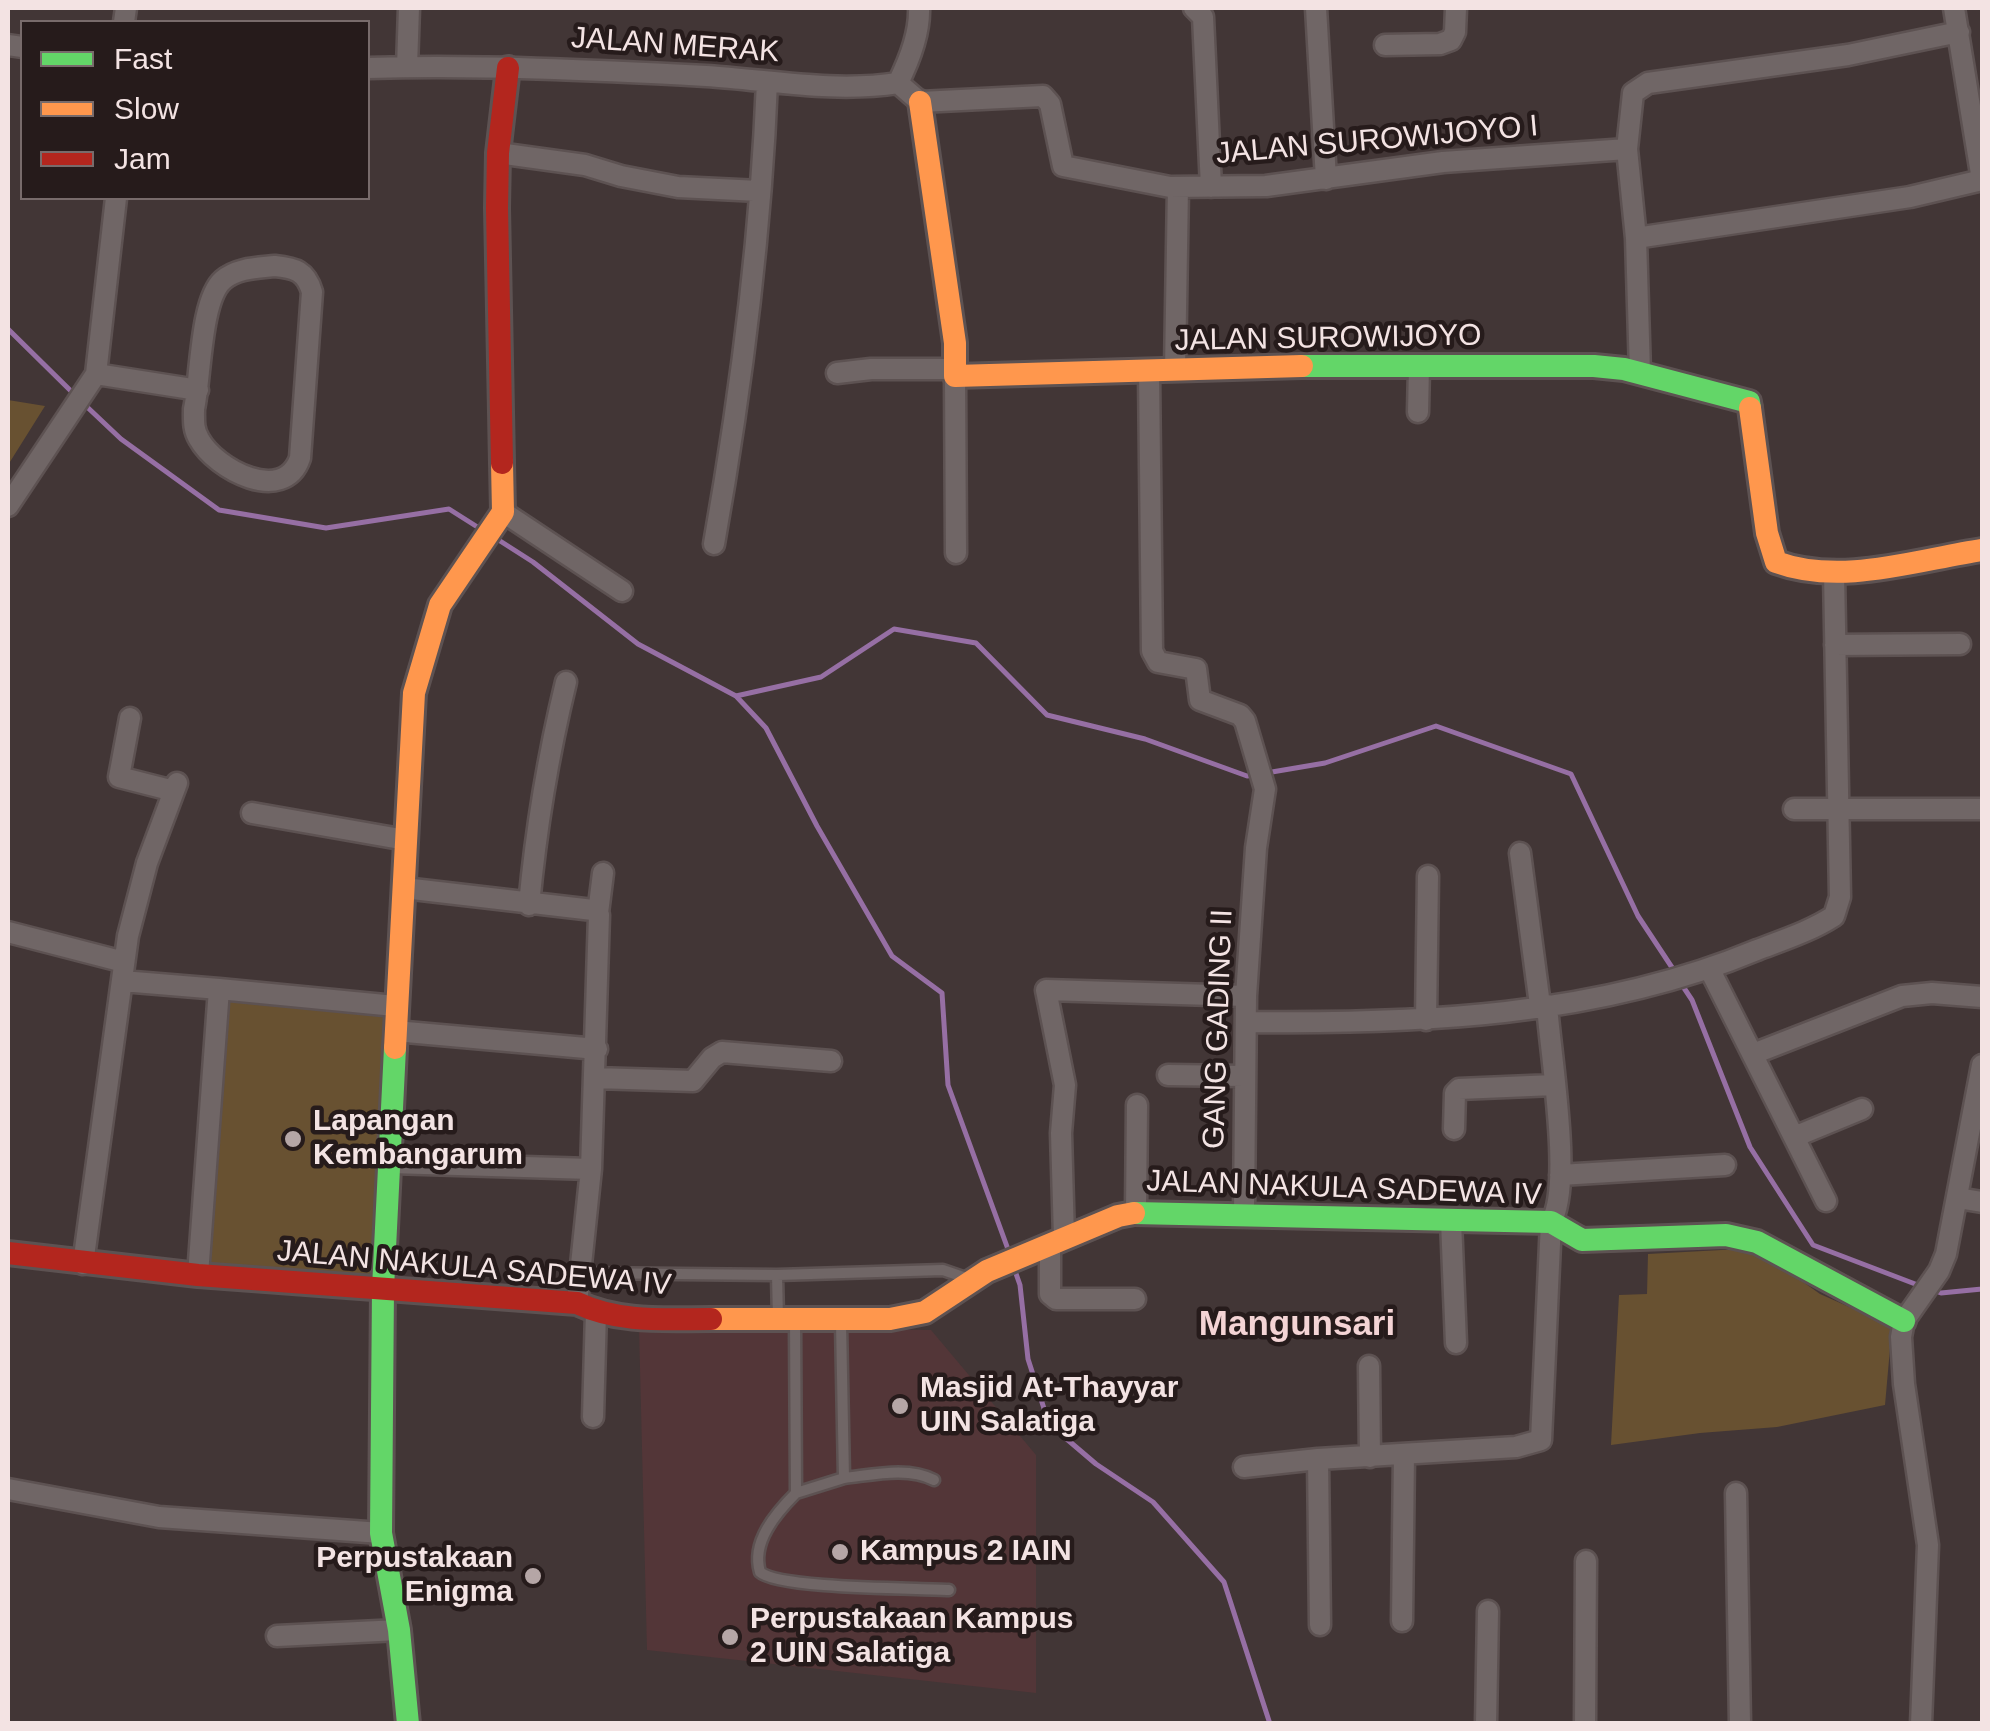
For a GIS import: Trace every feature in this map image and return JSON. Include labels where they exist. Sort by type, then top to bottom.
[{"type":"street","points":[[408,67],[410,8]]},
{"type":"street","points":[[919,8],[906,67],[898,83],[920,102],[952,326],[956,552]]},
{"type":"street","points":[[1194,8],[1204,17],[1211,187]]},
{"type":"street","points":[[1316,8],[1326,179]]},
{"type":"street","points":[[1386,45],[1440,44],[1451,40],[1456,8]]},
{"type":"street","points":[[1636,238],[1910,197],[1982,180],[1954,8]]},
{"type":"street","points":[[1640,373],[1636,238],[1626,149],[1634,93],[1641,85],[1848,55],[1959,32]]},
{"type":"street","name":"JALAN MERAK","points":[[370,68],[542,67],[820,86],[898,83]]},
{"type":"street","points":[[398,1724],[408,1723],[399,1630],[381,1534],[383,1288],[414,693],[440,605],[500,517],[498,153],[508,68]]},
{"type":"street","points":[[714,544],[730,452],[767,82]]},
{"type":"street","name":"JALAN SUROWIJOYO I","points":[[920,102],[1044,96],[1050,104],[1063,166],[1178,187],[1266,186],[1444,162],[1626,149]]},
{"type":"street","points":[[498,153],[585,164],[621,176],[678,187],[759,191]]},
{"type":"street","points":[[1175,370],[1178,187]]},
{"type":"street","points":[[8,506],[94,377],[116,200]]},
{"type":"street","points":[[275,266],[295,268],[306,276],[314,305],[297,468],[280,480],[250,479],[212,456],[193,426],[198,390],[211,296],[223,280],[241,270],[275,266]]},
{"type":"street","name":"JALAN SUROWIJOYO","points":[[955,372],[1248,366],[1594,366],[1640,373],[1748,402],[1766,534],[1776,562],[1788,569],[1834,573]]},
{"type":"street","points":[[1418,412],[1420,367]]},
{"type":"street","points":[[838,373],[864,369],[955,372]]},
{"type":"street","name":"GANG GADING II","points":[[1149,371],[1152,651],[1158,662],[1196,670],[1198,694],[1203,703],[1240,716],[1251,735],[1265,789],[1256,848],[1246,996],[1244,1213]]},
{"type":"street","points":[[94,377],[198,390]]},
{"type":"street","points":[[500,517],[622,591]]},
{"type":"street","points":[[1247,1022],[1374,1024],[1544,1005],[1669,983],[1822,924],[1834,916],[1840,897],[1834,573],[1982,550]]},
{"type":"street","points":[[1835,645],[1960,644]]},
{"type":"street","points":[[529,905],[540,807],[566,682]]},
{"type":"street","points":[[83,1264],[122,972],[147,863],[175,787],[120,777],[130,718]]},
{"type":"street","points":[[1794,809],[1982,810]]},
{"type":"street","points":[[252,813],[406,840]]},
{"type":"street","points":[[1244,1466],[1516,1448],[1540,1440],[1550,1222],[1556,1213],[1560,1175],[1554,1085],[1520,853]]},
{"type":"street","points":[[592,1417],[587,1307],[581,1273],[591,1169],[598,912],[603,873]]},
{"type":"street","points":[[1426,1020],[1428,876]]},
{"type":"street","points":[[404,888],[598,912]]},
{"type":"street","points":[[8,932],[122,972],[219,989],[395,1006]]},
{"type":"street","points":[[1702,972],[1753,1054],[1826,1201]]},
{"type":"street","points":[[198,1275],[219,989]]},
{"type":"street","points":[[1135,1299],[1056,1300],[1050,1294],[1048,1245],[1065,1085],[1046,990],[1246,996]]},
{"type":"street","points":[[1753,1054],[1902,996],[1932,993],[1982,998]]},
{"type":"street","points":[[395,1031],[596,1048]]},
{"type":"street","points":[[595,1078],[693,1081],[722,1052],[831,1062]]},
{"type":"street","points":[[1921,1724],[1928,1545],[1900,1354],[1904,1321],[1946,1254],[1982,1065]]},
{"type":"street","points":[[1168,1075],[1244,1076]]},
{"type":"street","points":[[1454,1129],[1455,1093],[1459,1089],[1554,1085]]},
{"type":"street","points":[[1136,1212],[1138,1105]]},
{"type":"street","points":[[1794,1137],[1862,1108]]},
{"type":"street","points":[[392,1163],[591,1169]]},
{"type":"street","points":[[1560,1175],[1725,1165]]},
{"type":"street","points":[[1958,1198],[1982,1202]]},
{"type":"street","name":"JALAN NAKULA SADEWA IV","points":[[8,1253],[198,1275],[587,1307],[633,1319],[908,1318],[925,1312],[979,1275],[1136,1212],[1550,1222],[1582,1240],[1726,1236],[1757,1242],[1904,1321]]},
{"type":"street","points":[[1451,1221],[1456,1343]]},
{"type":"street","points":[[1369,1366],[1370,1457]]},
{"type":"street","points":[[1402,1621],[1404,1454]]},
{"type":"street","points":[[1318,1459],[1320,1625]]},
{"type":"street","points":[[8,1489],[159,1518],[381,1534]]},
{"type":"street","points":[[1736,1493],[1740,1724]]},
{"type":"street","points":[[1585,1724],[1586,1562]]},
{"type":"street","points":[[1486,1724],[1488,1612]]},
{"type":"street","points":[[277,1636],[399,1630]]},
{"type":"lane","points":[[581,1273],[777,1275],[943,1270],[979,1275]]},
{"type":"lane","points":[[777,1275],[786,1318],[796,1493]]},
{"type":"lane","points":[[841,1317],[844,1478]]},
{"type":"lane","points":[[934,1480],[909,1473],[844,1478],[796,1493],[775,1514],[764,1536],[758,1564],[766,1578],[950,1590]]},
{"type":"shaded area","points":[[8,400],[45,406],[8,465]]},
{"type":"shaded area","name":"Lapangan Kembangarum","points":[[224,996],[384,1010],[373,1281],[193,1268]]},
{"type":"shaded area","points":[[1740,1249],[1763,1253],[1820,1294],[1892,1326],[1885,1405],[1777,1427],[1611,1445],[1619,1295],[1647,1294],[1648,1254]]},
{"type":"shaded area","name":"Kampus 2 IAIN","points":[[639,1327],[931,1330],[1036,1455],[1036,1693],[647,1650]]},
{"type":"waterway","points":[[8,329],[77,397]]},
{"type":"waterway","points":[[85,405],[121,439],[219,510],[326,528],[449,509],[479,528]]},
{"type":"waterway","points":[[497,539],[533,562],[638,644],[736,696],[821,677],[894,629],[976,643],[1047,715],[1145,739],[1247,776],[1255,775]]},
{"type":"waterway","points":[[736,696],[766,728],[892,956],[942,993],[948,1085],[1009,1252]]},
{"type":"waterway","points":[[1266,773],[1325,763],[1436,726],[1571,774],[1638,916],[1675,972]]},
{"type":"waterway","points":[[1680,982],[1692,1000],[1750,1147],[1813,1245],[1923,1287]]},
{"type":"waterway","points":[[1014,1268],[1020,1285],[1028,1359],[1049,1424],[1096,1464],[1153,1502],[1224,1582],[1270,1724]]},
{"type":"waterway","points":[[1933,1290],[1941,1293],[1982,1289]]},
{"type":"traffic: fast","points":[[1302,366],[1594,366],[1624,369],[1749,402],[1750,408]]},
{"type":"traffic: fast","points":[[395,1048],[383,1288],[381,1533],[399,1630],[408,1724]]},
{"type":"traffic: fast","points":[[1134,1213],[1551,1222],[1582,1240],[1726,1235],[1757,1242],[1904,1321]]},
{"type":"traffic: slow","points":[[920,102],[955,343],[955,376],[1302,366]]},
{"type":"traffic: slow","points":[[1750,408],[1767,533],[1776,562],[1826,572],[1852,571],[1982,550]]},
{"type":"traffic: slow","points":[[395,1048],[414,693],[440,605],[503,512],[502,463]]},
{"type":"traffic: slow","points":[[711,1319],[890,1319],[925,1312],[987,1271],[1118,1216],[1134,1213]]},
{"type":"traffic: jam","points":[[502,463],[497,208],[498,153],[508,68]]},
{"type":"traffic: jam","points":[[8,1253],[198,1275],[577,1303],[609,1314],[642,1319],[711,1319]]},
{"type":"place","name":"Lapangan Kembangarum","points":[[293,1139]]},
{"type":"place","name":"Masjid At-Thayyar UIN Salatiga","points":[[900,1406]]},
{"type":"place","name":"Kampus 2 IAIN","points":[[840,1552]]},
{"type":"place","name":"Perpustakaan Enigma","points":[[533,1576]]},
{"type":"place","name":"Perpustakaan Kampus 2 UIN Salatiga","points":[[730,1637]]},
{"type":"district","name":"Mangunsari","points":[[1297,1325]]}]
